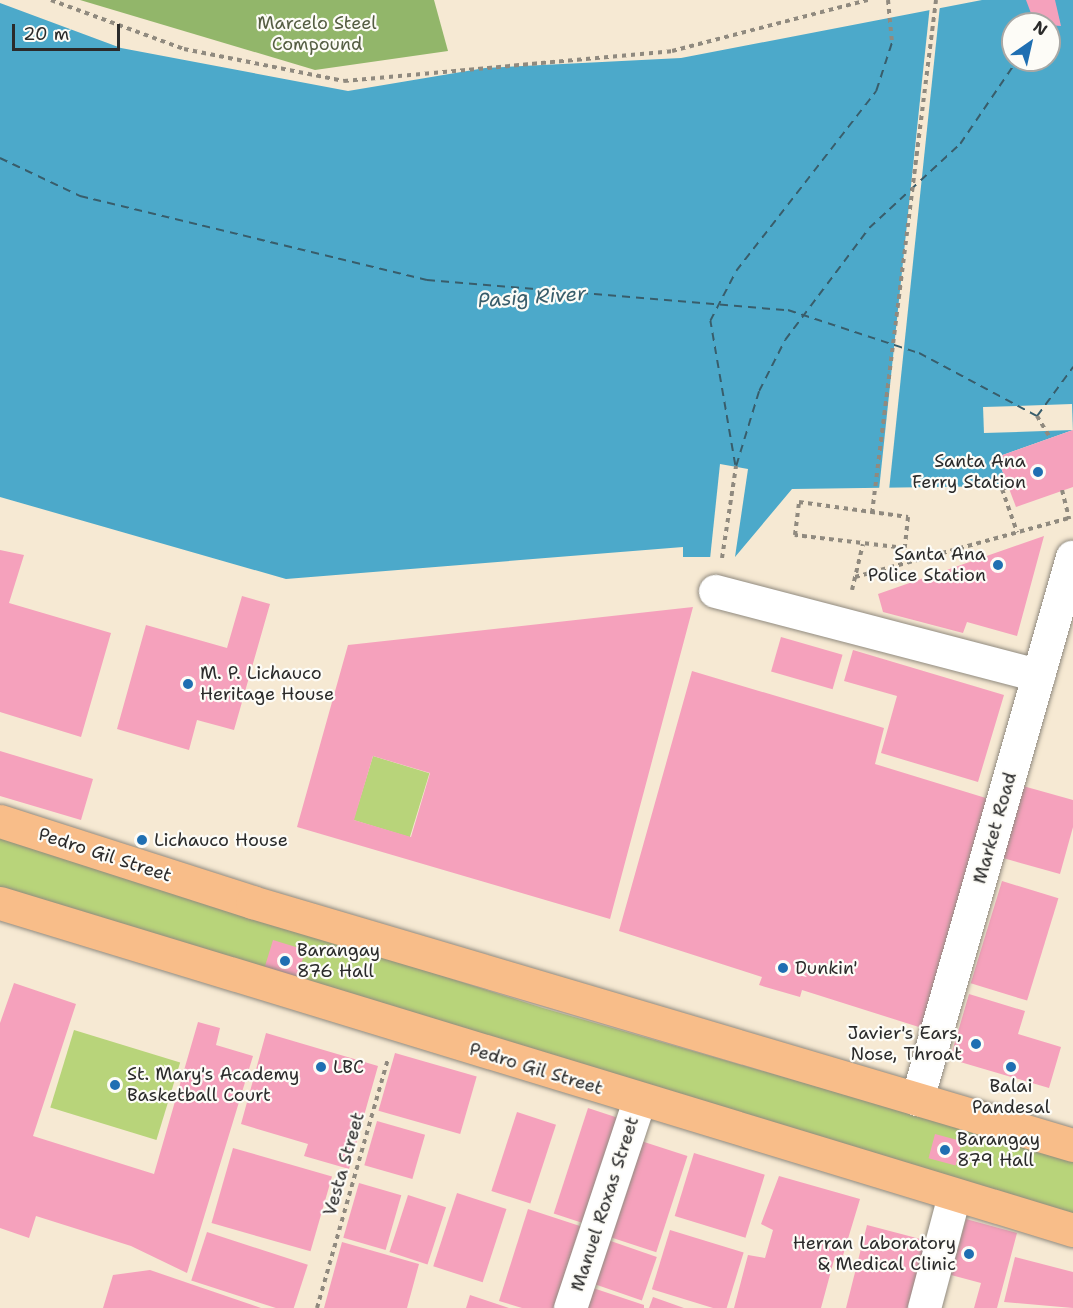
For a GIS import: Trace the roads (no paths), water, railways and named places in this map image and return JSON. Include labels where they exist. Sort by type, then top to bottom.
[{"type":"main road","name":"Pedro Gil Street","points":[[0,821],[917,1100],[1073,1145]]},
{"type":"main road","name":"Pedro Gil Street","points":[[0,903],[397,1028],[1073,1230]]},
{"type":"street","name":"Market Road","points":[[917,1100],[1072,557]]},
{"type":"street","points":[[715,591],[1038,675]]},
{"type":"street","name":"Manuel Roxas Street","points":[[570,1308],[639,1100]]},
{"type":"street","points":[[924,1308],[954,1195]]},
{"type":"water","name":"Pasig River","points":[[982,0],[1073,0],[1073,430],[997,457],[1008,486],[792,489],[735,557],[683,557],[683,547],[286,579],[0,497],[0,3],[121,48],[348,91],[485,68],[681,58]]},
{"type":"place","name":"Santa Ana Ferry Station","points":[[1038,472]]},
{"type":"place","name":"Santa Ana Police Station","points":[[998,565]]},
{"type":"place","name":"M. P. Lichauco Heritage House","points":[[188,684]]},
{"type":"place","name":"Lichauco House","points":[[142,840]]},
{"type":"place","name":"Barangay 876 Hall","points":[[285,961]]},
{"type":"place","name":"Dunkin'","points":[[783,968]]},
{"type":"place","name":"Javier's Ears, Nose, Throat","points":[[976,1044]]},
{"type":"place","name":"LBC","points":[[321,1067]]},
{"type":"place","name":"Balai Pandesal","points":[[1011,1067]]},
{"type":"place","name":"St. Mary's Academy Basketball Court","points":[[115,1085]]},
{"type":"place","name":"Barangay 879 Hall","points":[[945,1150]]},
{"type":"place","name":"Herran Laboratory & Medical Clinic","points":[[969,1254]]},
{"type":"park label","name":"Marcelo Steel Compound","points":[[317,34]]}]
